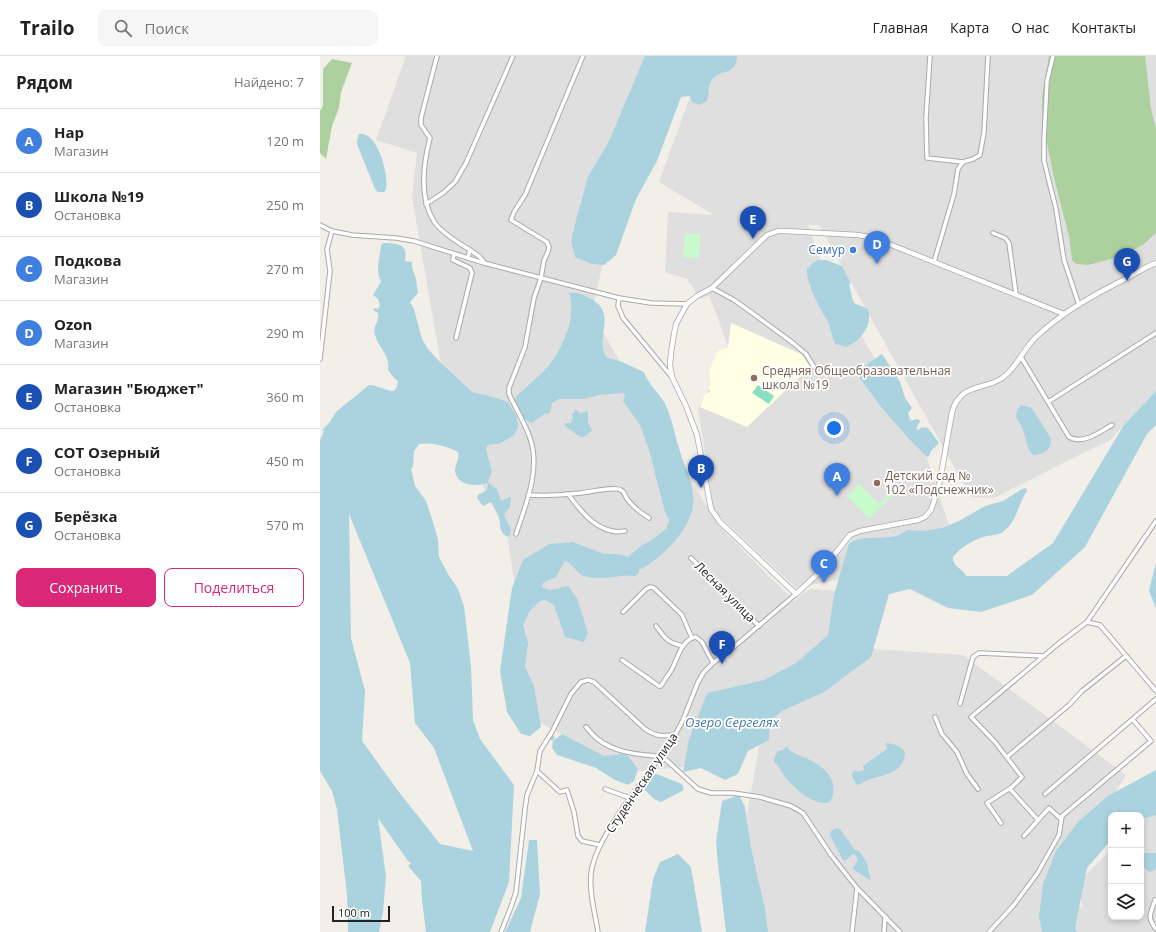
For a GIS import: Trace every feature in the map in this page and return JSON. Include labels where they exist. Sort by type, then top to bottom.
[{"type":"street","points":[[437,56],[421,118],[421,125],[430,138],[425,164],[424,194],[426,204],[435,223],[457,242],[480,257],[484,263]]},
{"type":"street","points":[[426,204],[443,193],[455,182],[466,164],[513,56]]},
{"type":"street","points":[[516,534],[528,495],[534,468],[530,440],[509,394],[509,388],[524,347],[534,298],[549,247],[547,242],[511,220],[514,212],[525,195],[583,56]]},
{"type":"street","points":[[930,56],[926,118],[927,158],[963,162],[980,155],[985,117],[988,56]]},
{"type":"street","points":[[1053,56],[1047,81],[1044,161],[1057,215],[1064,260],[1079,305]]},
{"type":"street","points":[[934,262],[954,194],[958,169],[963,162]]},
{"type":"street","points":[[320,225],[332,231],[352,235],[408,240],[484,263],[619,298],[651,304],[687,304]]},
{"type":"street","points":[[320,359],[330,271],[327,249],[332,231]]},
{"type":"street","points":[[672,377],[670,365],[676,324],[687,304],[697,296],[712,288],[767,235],[778,231],[858,235],[874,238],[1064,314]]},
{"type":"street","points":[[993,233],[1005,238],[1009,242],[1016,294]]},
{"type":"street","points":[[468,258],[470,250]]},
{"type":"street","points":[[454,254],[454,260],[470,268],[472,273],[456,338]]},
{"type":"street","name":"Студенческая улица","points":[[598,932],[592,892],[591,875],[593,860],[600,845],[630,798],[657,761],[662,757],[676,735],[698,682],[704,672],[796,594],[823,569],[850,535],[860,531],[918,520],[925,516],[930,510],[940,481],[954,404],[959,397],[969,390],[986,385],[1007,375],[1034,339],[1064,314],[1107,288],[1156,263]]},
{"type":"street","points":[[712,288],[734,300],[793,343],[806,354],[814,368]]},
{"type":"street","points":[[619,298],[618,306],[623,318],[672,377],[686,406],[697,435],[710,504],[714,515],[796,594]]},
{"type":"street","points":[[1048,402],[1156,333]]},
{"type":"street","points":[[1021,357],[1069,437],[1079,440],[1085,439],[1112,425]]},
{"type":"street","points":[[528,495],[539,496],[611,489],[620,490],[636,509],[649,518]]},
{"type":"street","points":[[568,494],[591,520],[603,529],[615,533],[625,531]]},
{"type":"street","points":[[1000,823],[987,803],[1010,789],[1022,777],[995,742],[971,717],[1087,622],[1156,521]]},
{"type":"street","name":"Лесная улица","points":[[691,558],[758,626]]},
{"type":"street","points":[[623,612],[646,589],[650,587],[654,588],[682,615],[692,638]]},
{"type":"street","points":[[1087,622],[1100,625],[1156,691]]},
{"type":"street","points":[[656,626],[667,640],[683,646]]},
{"type":"street","points":[[622,660],[661,686],[683,646],[692,638]]},
{"type":"street","points":[[692,638],[696,638],[702,642],[713,663]]},
{"type":"street","points":[[960,704],[974,657],[979,653],[1044,656]]},
{"type":"street","points":[[1007,757],[1068,706],[1082,691],[1126,656]]},
{"type":"street","points":[[501,932],[516,892],[527,796],[537,771],[540,751],[552,732],[571,694],[581,682],[588,680],[599,685],[645,729],[653,734],[661,736],[676,735]]},
{"type":"street","points":[[1045,794],[1156,699]]},
{"type":"street","points":[[935,718],[942,734],[958,752],[967,774],[978,789]]},
{"type":"street","points":[[989,932],[1013,906],[1037,874],[1059,835],[1062,816],[1151,741],[1133,720]]},
{"type":"street","points":[[586,727],[599,740],[611,747],[632,754],[662,757],[698,789],[712,793],[760,797],[791,806],[803,813],[831,855],[857,888],[900,932]]},
{"type":"street","points":[[537,771],[560,792],[567,790],[574,812],[578,836],[582,841],[600,845]]},
{"type":"street","points":[[605,789],[630,798]]},
{"type":"street","points":[[1010,789],[1038,820]]},
{"type":"street","points":[[1024,836],[1049,808],[1061,819]]},
{"type":"street","points":[[852,932],[857,888]]},
{"type":"street","points":[[1155,900],[1149,916],[1156,929]]},
{"type":"street","points":[[884,932],[885,918]]},
{"type":"shaded area","points":[[406,56],[664,56],[628,150],[592,312],[638,394],[719,526],[794,601],[810,589],[859,592],[817,669],[692,766],[630,772],[523,713],[522,630],[507,535],[451,422],[412,197],[417,153],[376,140]]},
{"type":"shaded area","points":[[705,56],[1156,56],[1156,391],[1109,441],[994,498],[971,497],[819,225],[808,225],[827,278],[918,431],[949,525],[876,572],[796,588],[714,511],[698,409],[712,384],[720,351],[728,346],[709,295],[701,299],[687,279],[665,272],[668,212],[714,215],[659,182]]},
{"type":"shaded area","name":"Средняя Общеобразовательная школа №19","points":[[731,323],[801,354],[810,367],[747,427],[700,407],[705,394],[710,392],[709,386],[711,385],[709,371],[718,351],[728,347]]},
{"type":"shaded area","points":[[859,648],[963,655],[1126,775],[1064,876],[1083,911],[1078,883],[1108,852],[1108,920],[1144,920],[1144,815],[1156,803],[1156,932],[758,932],[747,815],[764,718]]},
{"type":"green space","points":[[1049,56],[1145,56],[1151,109],[1156,129],[1156,233],[1144,244],[1122,256],[1088,265],[1076,264],[1072,260],[1069,236],[1054,178],[1042,112],[1042,96]]},
{"type":"green space","points":[[332,59],[352,63],[341,92],[339,108],[332,126],[326,159],[320,153],[320,111],[323,106],[323,69]]},
{"type":"green space","points":[[685,233],[700,234],[699,258],[683,257]]},
{"type":"green space","points":[[758,385],[774,396],[769,404],[752,393]]},
{"type":"green space","points":[[859,484],[879,504],[895,488],[898,491],[869,519],[847,496]]},
{"type":"water","points":[[645,56],[737,56],[736,63],[731,70],[715,76],[712,80],[707,101],[699,105],[692,102],[690,96],[681,97],[657,161],[636,199],[616,255],[604,265],[592,264],[575,257],[571,242],[576,220],[588,177],[609,141]]},
{"type":"water","points":[[359,134],[366,135],[372,140],[381,156],[386,175],[386,190],[384,192],[378,192],[375,189],[357,144]]},
{"type":"water","points":[[383,243],[389,243],[402,246],[405,252],[405,261],[412,262],[418,293],[410,302],[414,309],[422,339],[428,349],[472,392],[508,402],[517,417],[518,428],[513,436],[499,444],[487,446],[486,449],[492,472],[488,482],[497,489],[501,501],[510,497],[511,498],[510,507],[504,514],[511,531],[509,537],[501,530],[498,514],[491,502],[483,506],[477,498],[478,495],[487,490],[487,483],[478,485],[468,484],[459,480],[456,476],[455,471],[458,452],[439,445],[419,444],[414,451],[413,467],[411,468],[415,486],[426,501],[433,522],[438,540],[439,557],[458,589],[464,606],[471,666],[473,720],[480,739],[514,785],[509,882],[490,932],[426,932],[421,881],[408,866],[411,863],[408,861],[378,818],[386,876],[383,912],[379,932],[348,932],[347,895],[337,809],[332,791],[320,771],[320,440],[324,431],[322,430],[330,422],[336,412],[369,385],[394,391],[397,387],[398,381],[388,370],[388,360],[374,332],[378,319],[378,313],[373,310],[375,308],[378,309],[380,306],[378,299],[373,295],[381,282],[378,268],[381,245]],"holes":[[[349,514],[410,663],[415,723],[434,748],[473,851],[440,844],[399,792],[362,741],[365,691],[351,638]]]},
{"type":"water","points":[[818,260],[826,260],[842,266],[851,283],[849,284],[854,303],[868,309],[869,321],[864,332],[861,337],[846,347],[835,344],[828,322],[814,297],[809,282],[807,269]]},
{"type":"water","points":[[569,293],[581,294],[597,303],[602,309],[604,316],[603,349],[606,357],[622,362],[644,372],[650,384],[667,407],[691,483],[693,506],[690,517],[678,538],[651,563],[642,569],[639,568],[639,573],[635,576],[601,578],[588,577],[580,574],[568,562],[565,561],[556,577],[543,583],[542,587],[550,590],[568,586],[577,598],[588,633],[584,642],[565,637],[554,605],[545,600],[540,601],[529,612],[523,625],[528,643],[525,667],[534,686],[541,727],[530,736],[521,734],[507,712],[500,671],[512,588],[523,560],[549,544],[573,542],[604,554],[619,554],[628,557],[642,545],[666,529],[669,520],[665,512],[649,450],[640,425],[623,401],[625,396],[624,393],[599,395],[584,399],[559,399],[552,403],[550,413],[544,414],[532,423],[523,417],[515,404],[514,401],[517,396],[550,364],[559,349],[569,326],[571,298]]},
{"type":"water","points":[[882,354],[900,382],[905,398],[912,408],[908,413],[910,421],[917,419],[919,420],[920,421],[916,429],[918,430],[922,427],[928,428],[939,443],[927,457],[882,408],[858,376],[863,367]]},
{"type":"water","name":"Озеро Сергелях","points":[[1156,391],[1156,425],[1147,434],[1085,547],[1032,595],[981,612],[948,608],[910,589],[889,594],[871,657],[824,692],[782,711],[770,721],[769,740],[748,751],[738,774],[725,780],[701,768],[683,772],[689,739],[707,693],[764,680],[796,663],[828,635],[834,595],[849,544],[861,539],[893,536],[901,534],[907,530],[924,531],[942,528],[959,521],[985,506],[1003,501],[1026,488],[1027,491],[1021,501],[1015,517],[1004,531],[996,535],[982,537],[973,541],[953,557],[953,561],[956,566],[965,573],[966,576],[1007,576],[1053,543],[1124,425]]},
{"type":"water","points":[[1021,405],[1032,408],[1050,437],[1051,444],[1049,448],[1041,454],[1033,455],[1029,450],[1022,427],[1016,417],[1017,410]]},
{"type":"water","points":[[575,409],[580,413],[588,411],[588,422],[592,430],[586,436],[580,437],[565,426],[565,423],[571,423],[573,417],[571,414],[574,413]]},
{"type":"water","points":[[1156,562],[1156,608],[1149,591]]},
{"type":"water","points":[[547,734],[555,737],[553,741],[549,739],[544,742]]},
{"type":"water","points":[[562,734],[604,756],[623,754],[628,756],[638,769],[634,781],[628,785],[615,780],[596,768],[557,755],[552,748],[553,741]]},
{"type":"water","points":[[886,743],[897,745],[904,750],[905,753],[903,761],[899,767],[887,774],[865,781],[859,785],[856,784],[852,776],[853,770],[859,772],[864,770],[863,766],[887,749]]},
{"type":"water","points":[[786,747],[813,762],[825,770],[829,775],[834,787],[830,802],[818,802],[805,796],[799,792],[785,777],[774,762],[778,751],[783,750]]},
{"type":"water","points":[[1156,770],[1156,815],[1144,818],[1144,812],[1108,812],[1108,844],[1087,868],[1075,928],[1077,932],[1042,932],[1039,917],[1043,884],[1056,851],[1078,822],[1108,796]]},
{"type":"water","points":[[654,773],[682,784],[684,790],[661,802],[654,799],[645,790],[648,778]]},
{"type":"water","points":[[739,795],[745,807],[751,848],[765,909],[768,932],[726,932],[716,842],[722,801]]},
{"type":"water","points":[[836,828],[840,829],[855,850],[859,851],[862,855],[867,864],[871,881],[853,869],[857,861],[856,856],[853,854],[845,861],[843,860],[830,835],[831,831]]},
{"type":"water","points":[[529,840],[537,840],[540,894],[530,932],[505,932],[521,898]]},
{"type":"water","points":[[1156,853],[1156,869],[1150,872],[1145,868],[1144,854]]},
{"type":"water","points":[[678,854],[691,867],[702,932],[645,932],[653,879],[660,862]]},
{"type":"place","name":"Магазин \"Бюджет\"","points":[[753,239]]},
{"type":"place","name":"Семур","points":[[853,250]]},
{"type":"place","name":"Ozon","points":[[877,264]]},
{"type":"place","name":"Берёзка","points":[[1127,281]]},
{"type":"place","name":"Средняя Общеобразовательная школа №19","points":[[754,378]]},
{"type":"place","name":"Детский сад № 102 «Подснежник»","points":[[877,483]]},
{"type":"place","name":"Школа №19","points":[[701,488]]},
{"type":"place","name":"Нар","points":[[837,496]]},
{"type":"place","name":"Подкова","points":[[824,583]]},
{"type":"place","name":"СОТ Озерный","points":[[722,664]]}]
